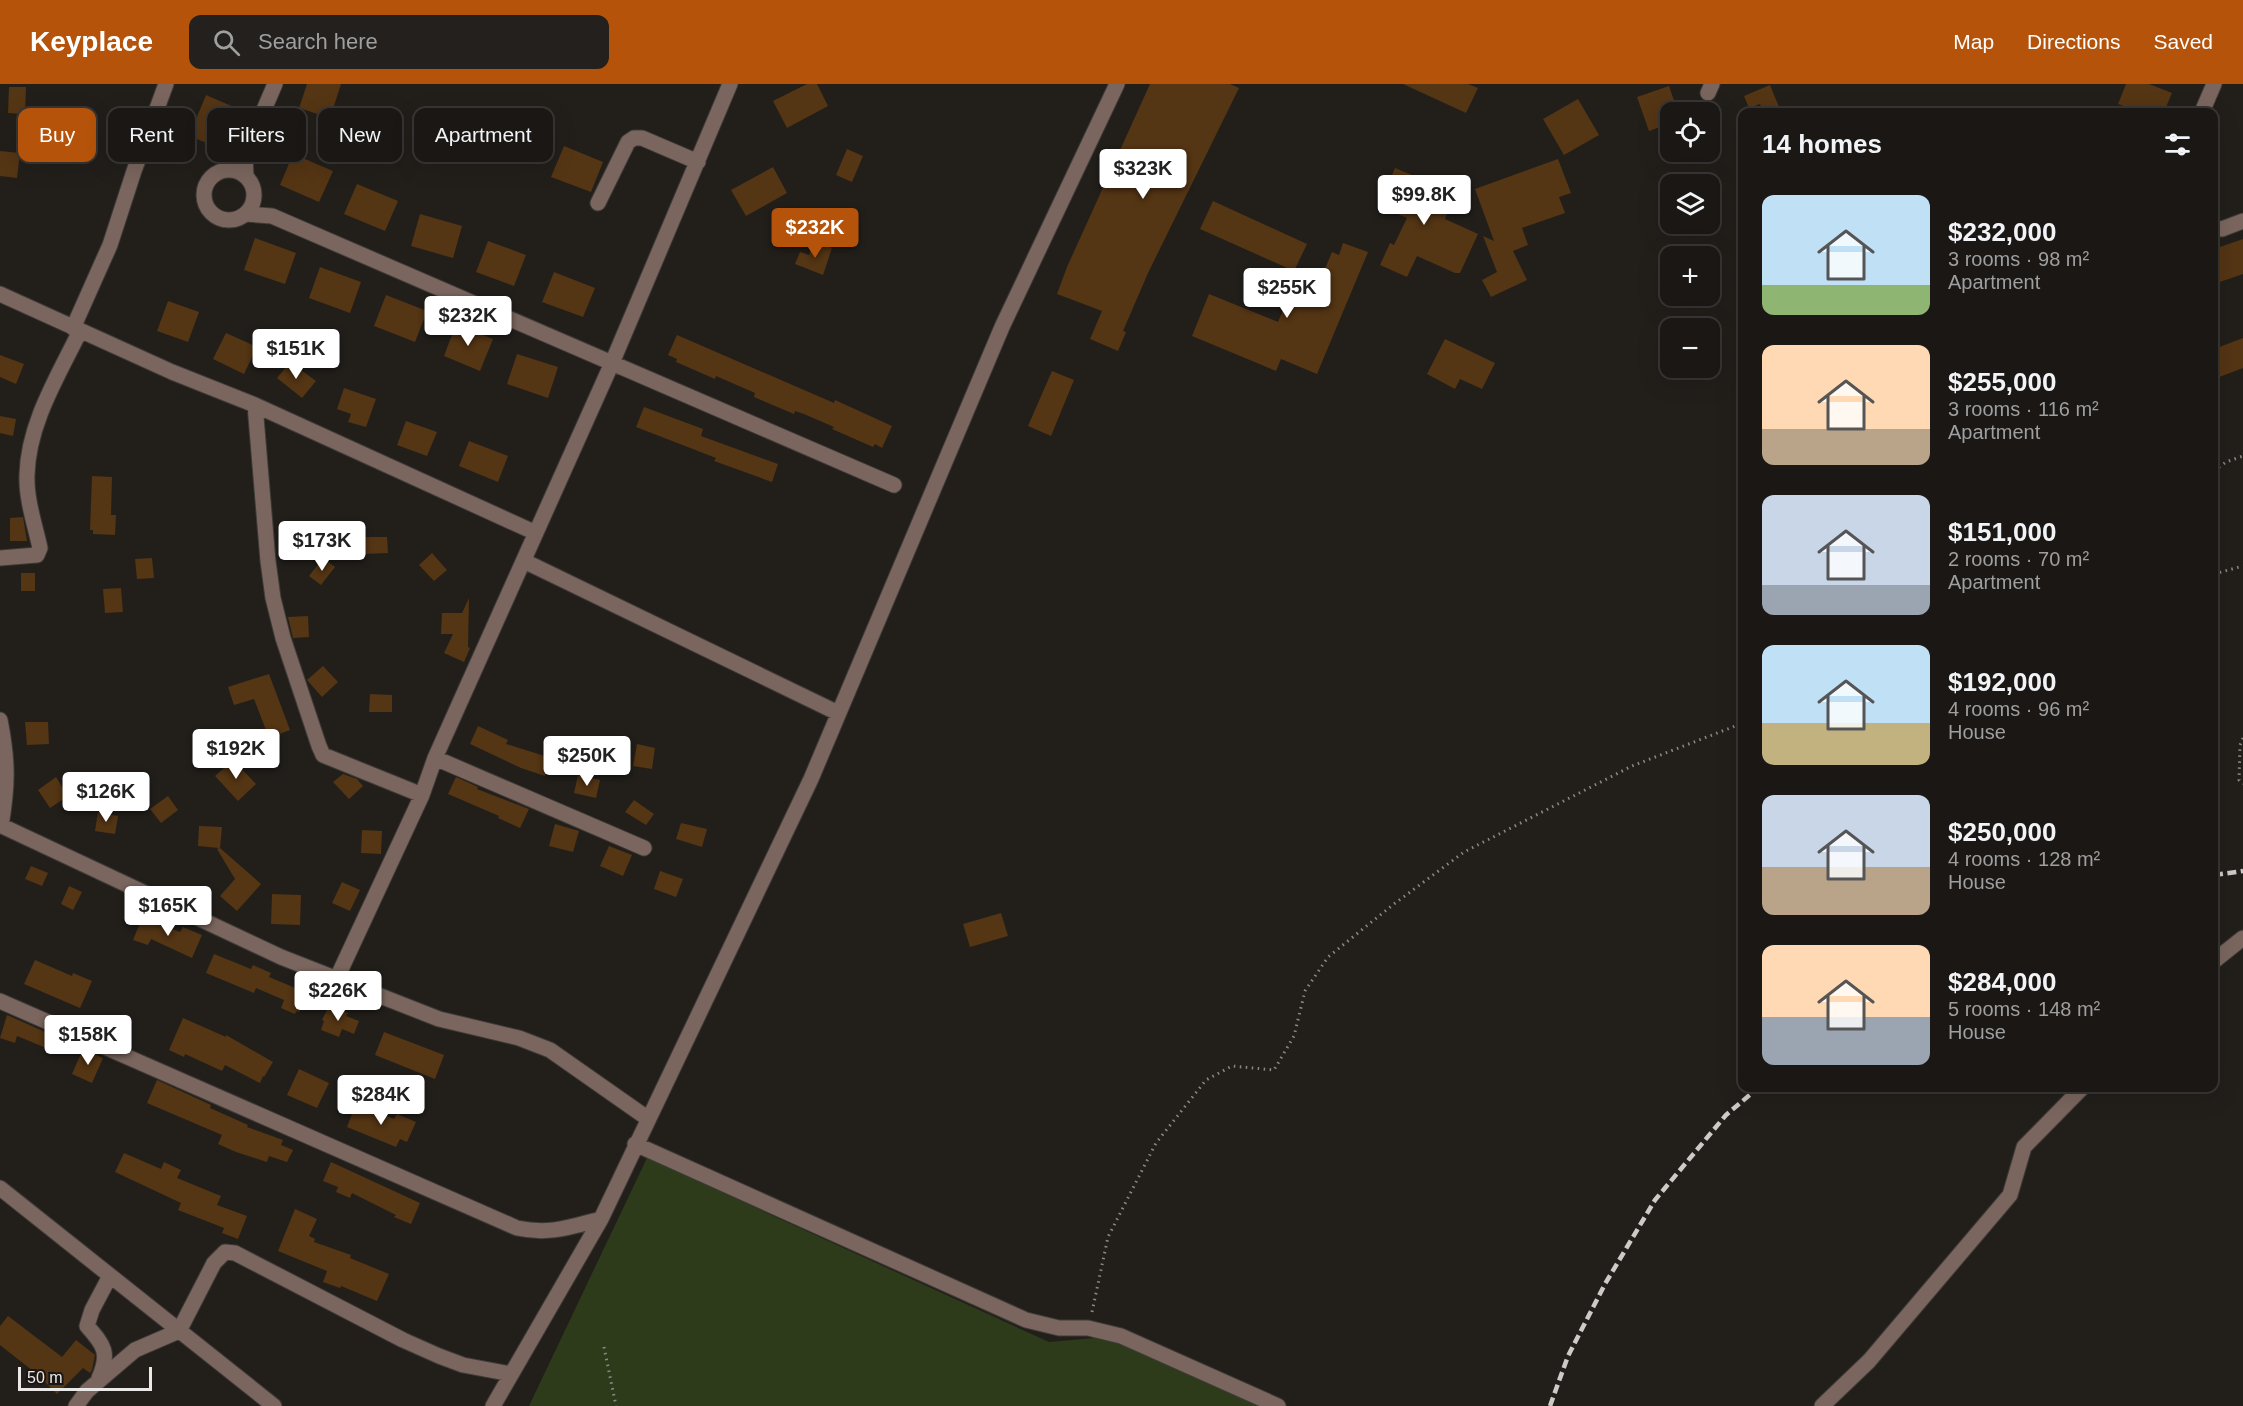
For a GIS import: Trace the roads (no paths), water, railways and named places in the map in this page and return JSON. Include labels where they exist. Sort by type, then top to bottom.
[{"type":"street","points":[[0,558],[30,557],[37,555],[40,548],[27,477],[28,456],[44,406],[110,245],[166,84]]},
{"type":"street","points":[[265,108],[275,84]]},
{"type":"street","points":[[337,978],[422,795],[435,758],[612,363],[730,84]]},
{"type":"street","points":[[493,1406],[601,1219],[647,1118],[811,780],[1002,327],[1117,84]]},
{"type":"street","points":[[2204,108],[2214,84]]},
{"type":"street","points":[[598,203],[628,142],[634,138],[642,138],[698,162]]},
{"type":"street","points":[[222,171],[234,162]]},
{"type":"street","points":[[245,162],[246,176]]},
{"type":"street","points":[[246,214],[254,201],[252,183],[246,176],[231,169],[214,174],[205,188],[204,195],[208,210],[220,219],[234,220],[246,214],[272,216],[894,485]]},
{"type":"street","points":[[254,192],[272,216]]},
{"type":"street","points":[[2218,228],[2243,221]]},
{"type":"street","points":[[0,294],[172,372],[255,405],[536,534]]},
{"type":"street","points":[[255,405],[273,598],[283,638],[319,746],[323,755],[422,795]]},
{"type":"street","points":[[524,561],[838,713]]},
{"type":"street","points":[[0,720],[6,748],[8,784],[1,825],[243,940],[439,1019],[519,1038],[550,1050],[647,1118]]},
{"type":"street","points":[[435,758],[644,848]]},
{"type":"street","points":[[2218,958],[2243,938]]},
{"type":"street","points":[[0,1001],[517,1228],[536,1232],[555,1231],[601,1219]]},
{"type":"street","points":[[1822,1406],[1869,1360],[2010,1195],[2024,1147],[2078,1092]]},
{"type":"street","points":[[635,1144],[1026,1320],[1059,1328],[1088,1328],[1121,1336],[1278,1406]]},
{"type":"street","points":[[0,1188],[274,1406]]},
{"type":"street","points":[[76,1406],[97,1382],[135,1350],[179,1331],[219,1256],[225,1252],[235,1253],[403,1340],[440,1356],[463,1365],[511,1374]]},
{"type":"street","points":[[97,1382],[106,1361],[102,1343],[87,1326],[92,1310],[110,1276]]},
{"type":"railway","points":[[2218,874],[2243,871]]},
{"type":"railway","points":[[1550,1406],[1568,1356],[1605,1284],[1655,1200],[1726,1115],[1753,1092]]}]
